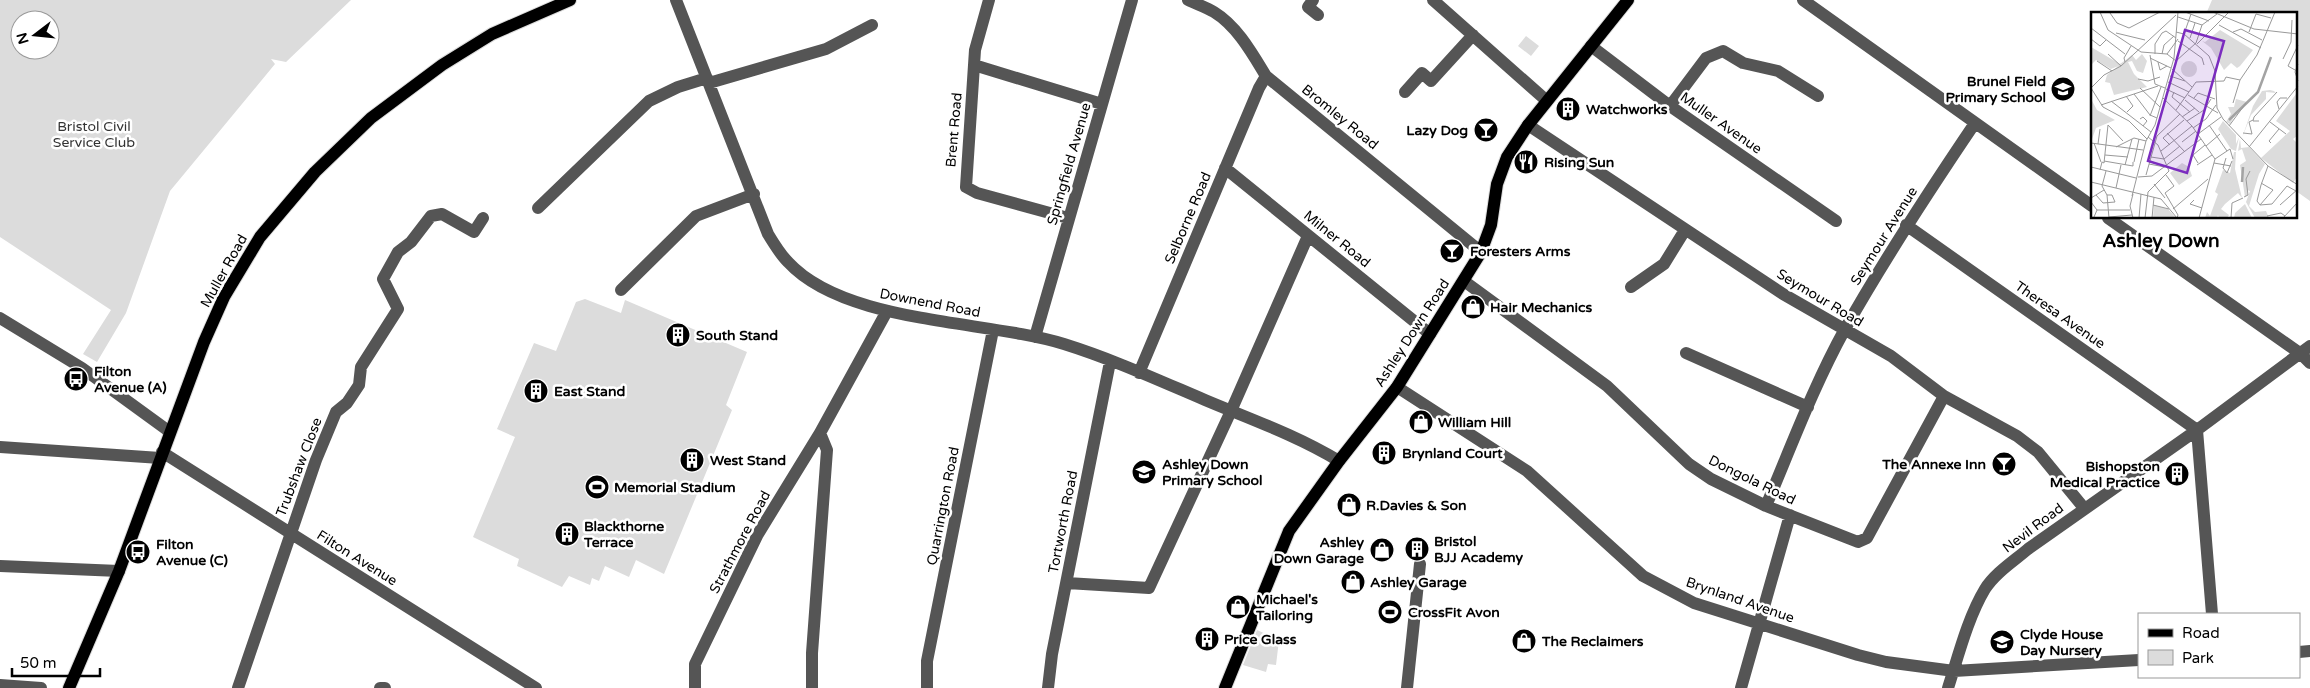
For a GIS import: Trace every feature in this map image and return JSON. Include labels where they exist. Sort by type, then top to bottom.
[{"type":"main road","name":"Muller Road","points":[[67,687],[120,571],[204,342],[224,297],[260,237],[315,172],[370,118],[442,65],[492,34],[570,0]]},
{"type":"main road","name":"Ashley Down Road","points":[[1225,688],[1289,531],[1339,461],[1397,387],[1481,252],[1491,225],[1497,184],[1507,157],[1528,125],[1628,0]]},
{"type":"street","name":"Downend Road","points":[[676,0],[754,194],[768,234],[778,251],[795,269],[825,289],[861,304],[887,311],[1035,337],[1070,346],[1286,432],[1339,461]]},
{"type":"street","name":"Brent Road","points":[[989,0],[977,43],[974,65],[965,176],[966,188],[985,196],[1068,218]]},
{"type":"street","name":"Springfield Avenue","points":[[1035,337],[1132,0]]},
{"type":"street","name":"Bromley Road","points":[[1188,0],[1214,12],[1230,24],[1266,76],[1481,252]]},
{"type":"street","points":[[1313,0],[1308,7],[1318,15]]},
{"type":"street","points":[[1433,0],[1547,101]]},
{"type":"street","points":[[1803,0],[2091,205]]},
{"type":"street","points":[[538,208],[649,101],[678,87],[708,81],[826,49],[872,25]]},
{"type":"street","points":[[1405,92],[1422,73],[1431,81],[1473,35]]},
{"type":"street","name":"Muller Avenue","points":[[1591,46],[1670,106],[1836,221]]},
{"type":"street","points":[[1670,106],[1706,58],[1723,51],[1743,63],[1778,70],[1818,96]]},
{"type":"street","points":[[974,65],[1102,104]]},
{"type":"street","name":"Selborne Road","points":[[1139,373],[1259,88],[1266,76]]},
{"type":"street","name":"Seymour Avenue","points":[[1766,506],[1808,407],[1844,331],[1906,225],[1975,123]]},
{"type":"street","name":"Seymour Road","points":[[1528,125],[1783,294],[1844,331],[1891,356],[1944,396],[2016,436],[2038,452],[2084,508]]},
{"type":"street","name":"Milner Road","points":[[1225,168],[1430,334]]},
{"type":"street","points":[[621,290],[696,216],[754,194]]},
{"type":"street","name":"Trubshaw Close","points":[[290,534],[316,460],[336,412],[347,403],[359,385],[361,367],[398,309],[383,280],[398,252],[411,242],[431,216],[442,214],[474,232],[483,218]]},
{"type":"street","points":[[2109,219],[2307,354]]},
{"type":"street","name":"Theresa Avenue","points":[[1906,225],[2197,430]]},
{"type":"street","points":[[1631,286],[1664,264],[1685,230]]},
{"type":"street","points":[[1066,583],[1149,588],[1231,411],[1308,236]]},
{"type":"street","name":"Dongola Road","points":[[1464,281],[1607,386],[1689,464],[1711,479],[1766,506],[1858,542],[1866,538],[1944,396]]},
{"type":"street","name":"Strathmore Road","points":[[695,688],[695,664],[758,534],[820,432],[887,311]]},
{"type":"street","points":[[0,318],[82,368],[170,432]]},
{"type":"street","name":"Quarrington Road","points":[[927,688],[927,661],[993,330]]},
{"type":"street","points":[[1686,353],[1808,407]]},
{"type":"street","name":"Nevil Road","points":[[1948,688],[1976,610],[1986,588],[2028,549],[2084,508],[2307,354]]},
{"type":"street","name":"Tortworth Road","points":[[1048,688],[1052,654],[1110,362]]},
{"type":"street","name":"Brynland Avenue","points":[[1397,387],[1527,471],[1643,576],[1694,603],[1858,655],[1886,662],[1954,671],[2138,660]]},
{"type":"street","points":[[2197,430],[2212,613]]},
{"type":"street","points":[[812,688],[812,653],[827,450],[820,432]]},
{"type":"street","points":[[0,447],[161,455]]},
{"type":"street","name":"Filton Avenue","points":[[161,455],[536,688]]},
{"type":"street","points":[[1741,688],[1790,515]]},
{"type":"street","points":[[238,688],[290,534]]},
{"type":"street","points":[[1407,688],[1420,564]]},
{"type":"street","points":[[0,566],[120,571]]},
{"type":"street","points":[[0,685],[41,688]]},
{"type":"street","points":[[380,688],[385,688]]},
{"type":"green space","name":"Bristol Civil Service Club","points":[[0,0],[351,0],[286,62],[271,59],[275,64],[170,191],[126,313],[97,362],[83,354],[111,310],[0,237]]},
{"type":"green space","points":[[2212,0],[2310,0],[2310,201],[2298,192],[2298,12],[2207,12]]},
{"type":"green space","points":[[1526,36],[1539,46],[1531,56],[1518,46]]},
{"type":"green space","name":"Memorial Stadium","points":[[585,299],[621,313],[625,300],[747,352],[726,405],[732,410],[664,574],[636,560],[629,577],[605,566],[599,581],[592,578],[590,585],[569,576],[562,587],[517,566],[519,559],[473,537],[515,437],[497,429],[534,343],[556,351],[576,302]]},
{"type":"green space","points":[[1257,630],[1279,640],[1276,665],[1268,664],[1266,672],[1243,665]]},
{"type":"place","name":"Brunel Field Primary School","points":[[2063,89]]},
{"type":"place","name":"Watchworks","points":[[1568,109]]},
{"type":"place","name":"Lazy Dog","points":[[1486,130]]},
{"type":"place","name":"Rising Sun","points":[[1526,162]]},
{"type":"place","name":"Foresters Arms","points":[[1452,251]]},
{"type":"place","name":"Hair Mechanics","points":[[1473,307]]},
{"type":"place","name":"South Stand","points":[[678,335]]},
{"type":"place","name":"Filton Avenue (A)","points":[[76,379]]},
{"type":"place","name":"East Stand","points":[[536,391]]},
{"type":"place","name":"William Hill","points":[[1421,422]]},
{"type":"place","name":"Brynland Court","points":[[1384,453]]},
{"type":"place","name":"West Stand","points":[[692,460]]},
{"type":"place","name":"The Annexe Inn","points":[[2004,464]]},
{"type":"place","name":"Ashley Down Primary School","points":[[1144,472]]},
{"type":"place","name":"Bishopston Medical Practice","points":[[2177,474]]},
{"type":"place","name":"Memorial Stadium","points":[[597,487]]},
{"type":"place","name":"R.Davies & Son","points":[[1349,505]]},
{"type":"place","name":"Blackthorne Terrace","points":[[567,534]]},
{"type":"place","name":"Bristol BJJ Academy","points":[[1417,549]]},
{"type":"place","name":"Ashley Down Garage","points":[[1382,550]]},
{"type":"place","name":"Filton Avenue (C)","points":[[138,552]]},
{"type":"place","name":"Ashley Garage","points":[[1353,582]]},
{"type":"place","name":"Michael's Tailoring","points":[[1238,607]]},
{"type":"place","name":"CrossFit Avon","points":[[1390,612]]},
{"type":"place","name":"Price Glass","points":[[1207,639]]},
{"type":"place","name":"The Reclaimers","points":[[1524,641]]},
{"type":"place","name":"Clyde House Day Nursery","points":[[2002,642]]},
{"type":"district","name":"Ashley Down","points":[[2161,241]]}]
